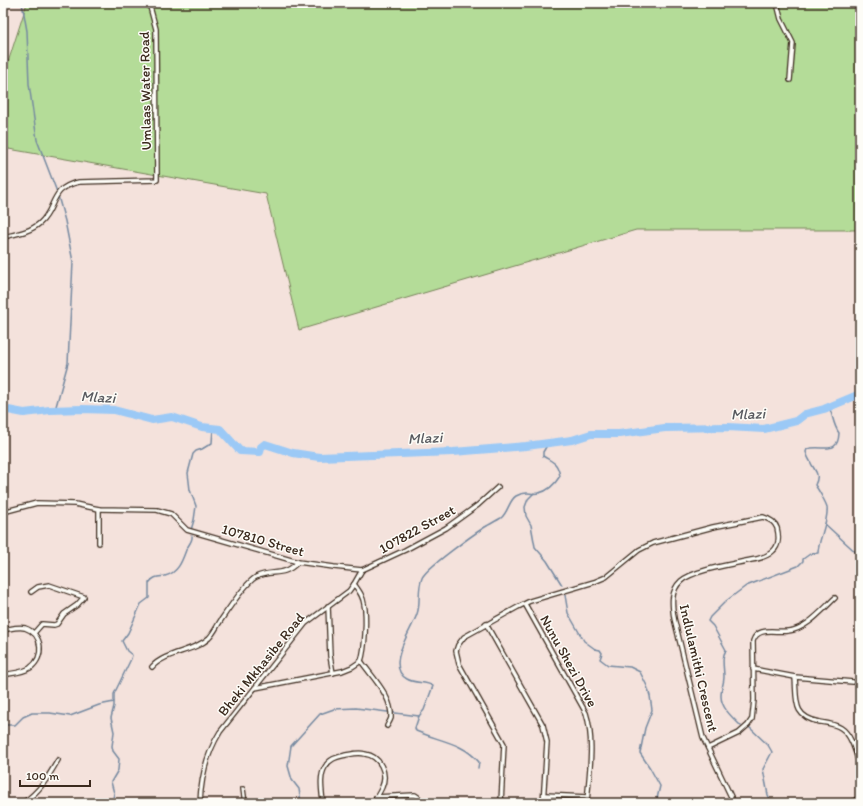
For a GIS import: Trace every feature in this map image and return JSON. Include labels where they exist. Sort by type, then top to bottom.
[{"type":"street","name":"Umlaas Water Road","points":[[3,237],[28,230],[39,224],[45,217],[56,196],[69,184],[79,182],[157,180],[156,29],[149,3]]},
{"type":"street","points":[[777,3],[778,11],[792,40],[793,46],[790,80]]},
{"type":"street","name":"107822 Street","points":[[362,570],[405,550],[446,528],[480,504],[498,487]]},
{"type":"street","points":[[3,512],[37,503],[76,504],[99,509],[99,543]]},
{"type":"street","name":"107810 Street","points":[[99,509],[141,509],[166,512],[175,517],[187,530],[298,562],[327,567],[362,570]]},
{"type":"street","name":"Indlulamithi Crescent","points":[[501,803],[504,744],[459,664],[456,651],[458,645],[464,637],[525,604],[551,594],[594,582],[606,577],[639,550],[653,543],[713,528],[759,518],[767,518],[773,522],[777,528],[778,540],[776,548],[772,552],[767,556],[755,560],[687,576],[676,585],[672,601],[674,618],[703,738],[734,803]]},
{"type":"street","points":[[152,667],[160,660],[209,639],[228,610],[255,578],[265,574],[285,572],[294,567],[298,562]]},
{"type":"street","name":"Bheki Mkhasibe Road","points":[[200,803],[201,786],[214,743],[220,732],[306,623],[349,591],[362,570]]},
{"type":"street","points":[[255,688],[333,673],[352,667],[361,661],[364,652],[365,609],[362,596],[354,584]]},
{"type":"street","points":[[31,592],[38,587],[49,585],[84,597],[78,605],[64,614],[57,624],[42,624],[34,633]]},
{"type":"street","points":[[708,748],[739,733],[752,719],[754,700],[753,641],[756,635],[763,632],[788,631],[806,624],[836,598]]},
{"type":"street","name":"Nunu Shezi Drive","points":[[525,604],[587,718],[590,730],[587,803]]},
{"type":"street","points":[[328,606],[330,656],[333,673]]},
{"type":"street","points":[[486,624],[546,733],[547,742],[544,803]]},
{"type":"street","points":[[3,630],[21,628],[34,633],[39,641],[40,648],[35,664],[26,670],[3,675]]},
{"type":"street","points":[[361,661],[389,702],[391,720],[387,726]]},
{"type":"street","points":[[754,669],[795,677],[853,682]]},
{"type":"street","points":[[795,677],[797,704],[800,713],[807,719],[840,727],[845,731],[851,741],[860,766]]},
{"type":"street","points":[[323,803],[322,779],[327,764],[337,757],[356,754],[370,755],[381,764],[384,777],[382,787],[373,803]]},
{"type":"street","points":[[23,803],[40,790],[58,760]]},
{"type":"street","points":[[243,789],[245,803]]},
{"type":"street","points":[[376,797],[415,795],[422,803]]},
{"type":"street","points":[[545,795],[587,797]]},
{"type":"street","points":[[850,803],[860,798]]},
{"type":"green space","points":[[27,3],[860,3],[860,230],[636,230],[299,330],[266,194],[3,148],[3,78]]},
{"type":"waterway","points":[[22,3],[27,31],[29,84],[37,140],[57,192]]},
{"type":"waterway","points":[[55,410],[68,363],[73,262],[65,221],[58,196]]},
{"type":"waterway","name":"Mlazi","points":[[3,409],[24,413],[50,410],[114,410],[152,420],[172,417],[202,427],[220,429],[240,451],[260,452],[261,447],[265,444],[293,453],[319,457],[453,452],[526,446],[572,440],[591,434],[619,434],[665,428],[728,427],[764,429],[796,421],[805,414],[824,409],[860,394]]},
{"type":"waterway","points":[[741,726],[723,705],[721,693],[724,682],[723,659],[726,650],[713,626],[708,621],[726,601],[746,586],[798,566],[803,559],[810,554],[818,553],[827,507],[815,485],[817,475],[806,452],[807,449],[828,448],[836,445],[839,433],[835,427],[829,407]]},
{"type":"waterway","points":[[191,530],[196,506],[190,490],[188,473],[193,454],[212,443],[213,428]]},
{"type":"waterway","points":[[301,803],[299,789],[292,780],[288,766],[291,746],[320,714],[334,709],[356,708],[419,716],[424,710],[433,686],[430,684],[413,682],[407,679],[401,673],[398,666],[402,648],[418,610],[422,578],[425,573],[451,551],[485,527],[501,518],[516,496],[523,493],[543,492],[554,484],[560,476],[558,468],[554,463],[543,456],[543,452],[549,442]]},
{"type":"waterway","points":[[534,493],[528,499],[525,507],[526,516],[531,525],[535,547],[547,561],[562,585]]},
{"type":"waterway","points":[[825,524],[860,556]]},
{"type":"waterway","points":[[108,803],[113,799],[114,793],[111,782],[118,770],[119,759],[113,751],[112,746],[114,732],[111,718],[114,706],[114,694],[132,655],[127,651],[122,641],[128,633],[141,604],[149,598],[149,583],[154,578],[165,576],[176,569],[181,562],[192,536]]},
{"type":"waterway","points":[[565,595],[568,613],[584,641],[595,649],[600,650],[602,653],[600,659],[608,665],[630,667],[640,672],[647,686],[652,710],[645,728],[640,753],[660,786],[656,803]]},
{"type":"waterway","points":[[3,725],[15,725],[23,717],[32,713],[50,713],[70,716],[99,705],[114,702]]},
{"type":"waterway","points":[[419,716],[415,728],[416,731],[465,750],[479,762],[478,768]]},
{"type":"waterway","points":[[749,727],[768,745],[772,752],[763,769],[768,795],[772,803]]}]
